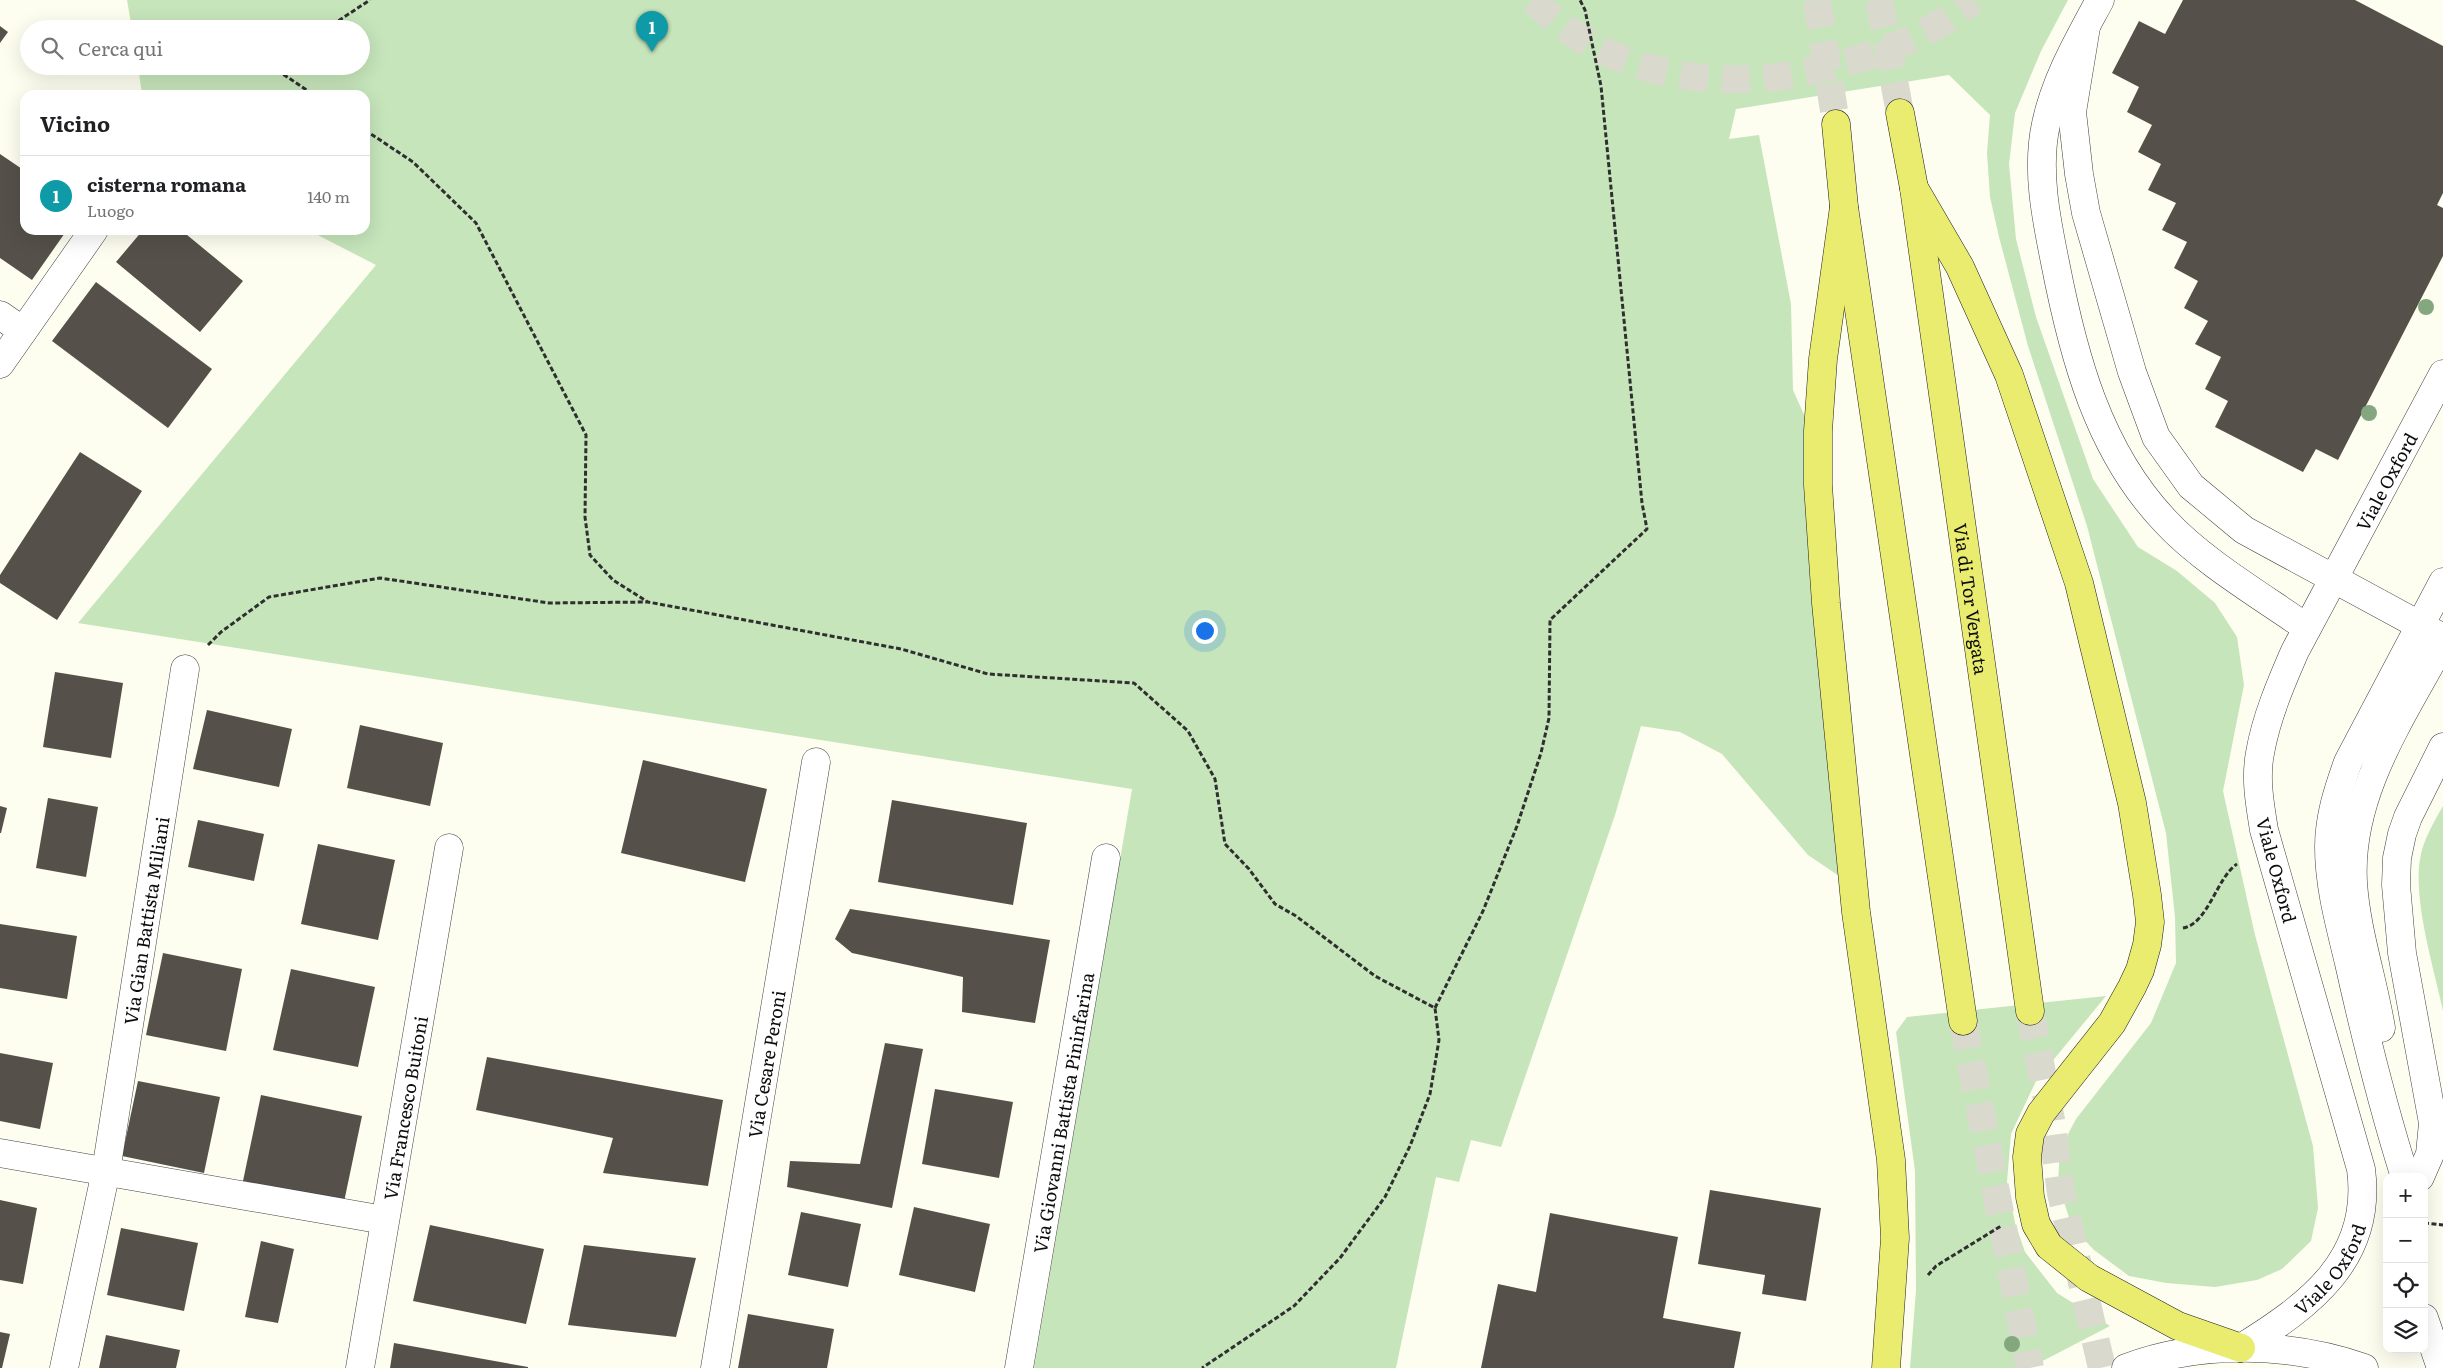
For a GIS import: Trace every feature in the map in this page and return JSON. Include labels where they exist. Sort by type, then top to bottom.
[{"type":"main road","points":[[1900,113],[1914,188],[1960,267],[1997,347],[2019,402],[2079,583],[2132,803],[2147,895],[2150,922],[2140,970],[2132,987],[2112,1023],[2061,1085],[2041,1113],[2030,1134],[2027,1156],[2030,1197],[2036,1224],[2049,1246],[2089,1278],[2178,1326],[2241,1348]]},
{"type":"main road","points":[[1836,124],[1844,207],[1962,1021]]},
{"type":"main road","name":"Via di Tor Vergata","points":[[1914,188],[2030,1011]]},
{"type":"main road","points":[[1844,207],[1822,367],[1818,431],[1818,502],[1856,912],[1891,1160],[1895,1238],[1886,1368]]},
{"type":"street","points":[[2100,0],[2064,69],[2050,106],[2042,161],[2050,239],[2060,287],[2085,384],[2097,414],[2122,465],[2166,522],[2210,559],[2307,628]]},
{"type":"street","points":[[2086,27],[2072,112],[2078,174],[2086,213],[2132,372],[2156,437],[2191,486],[2244,530],[2435,635]]},
{"type":"street","points":[[0,364],[90,235]]},
{"type":"street","points":[[0,315],[23,331]]},
{"type":"street","name":"Viale Oxford","points":[[2241,1348],[2290,1315],[2331,1278],[2346,1257],[2358,1230],[2363,1199],[2361,1168],[2268,848],[2258,795],[2260,754],[2264,732],[2286,672],[2307,628],[2443,374]]},
{"type":"street","points":[[2405,1173],[2387,1119],[2352,981],[2334,899],[2329,848],[2331,816],[2348,762],[2435,635],[2443,582]]},
{"type":"street","name":"Via Gian Battista Miliani","points":[[64,1368],[106,1171],[185,669]]},
{"type":"street","points":[[2422,1173],[2430,1154],[2433,1123],[2402,953],[2396,872],[2402,834],[2443,747]]},
{"type":"street","name":"Via Cesare Peroni","points":[[715,1368],[816,762]]},
{"type":"street","name":"Via Francesco Buitoni","points":[[360,1368],[449,848]]},
{"type":"street","name":"Via Giovanni Battista Pininfarina","points":[[1019,1368],[1106,858]]},
{"type":"street","points":[[0,1153],[384,1220]]},
{"type":"street","points":[[2428,1330],[2440,1368]]},
{"type":"street","name":"Viale Oxford","points":[[2126,1368],[2166,1357],[2241,1348],[2318,1355],[2364,1368]]},
{"type":"path","points":[[340,20],[370,0]]},
{"type":"path","points":[[1202,1368],[1294,1306],[1340,1258],[1385,1196],[1410,1146],[1430,1094],[1439,1040],[1435,1008],[1483,911],[1517,826],[1541,753],[1549,718],[1550,620],[1646,529],[1601,86],[1585,10],[1580,0]]},
{"type":"path","points":[[284,75],[307,90]]},
{"type":"path","points":[[370,133],[414,162],[476,223],[586,435],[585,517],[590,555],[613,580],[648,602]]},
{"type":"path","points":[[185,669],[221,632],[269,597],[380,578],[549,603],[648,602],[901,649],[988,674],[1134,683],[1188,732],[1215,779],[1225,844],[1249,869],[1275,904],[1296,916],[1375,976],[1435,1008]]},
{"type":"path","points":[[2176,929],[2188,927],[2195,922],[2229,872],[2242,861]]},
{"type":"path","points":[[2428,1223],[2443,1225]]},
{"type":"path","points":[[1924,1279],[1936,1266],[2003,1225]]},
{"type":"green space","points":[[127,0],[2068,0],[2041,51],[2015,113],[2009,164],[2016,239],[2036,317],[2093,479],[2138,547],[2177,571],[2215,603],[2237,637],[2244,685],[2223,791],[2255,935],[2313,1146],[2318,1208],[2311,1241],[2282,1269],[2257,1280],[2215,1287],[2166,1283],[2129,1276],[2094,1250],[2072,1227],[2058,1183],[2060,1149],[2076,1119],[2151,1023],[2176,963],[2175,917],[2166,833],[2087,526],[2028,346],[1999,237],[1990,197],[1987,153],[1990,115],[1949,75],[1736,109],[1729,139],[1759,135],[1791,304],[1793,390],[1818,446],[1854,886],[1808,855],[1722,754],[1680,732],[1641,726],[1615,815],[1501,1147],[1471,1140],[1459,1182],[1436,1177],[1396,1368],[1034,1368],[1132,789],[78,623],[376,265],[318,235],[370,235],[370,90],[141,90],[139,75],[370,75],[370,20],[130,20]]},
{"type":"green space","points":[[2443,806],[2443,1011],[2422,915],[2419,876],[2420,859],[2424,845],[2429,831]]},
{"type":"green space","points":[[2106,996],[2036,1081],[2011,1134],[2007,1182],[2015,1223],[2025,1252],[2057,1293],[2110,1326],[2029,1368],[1910,1368],[1916,1290],[1915,1171],[1896,1032],[1907,1017]]},
{"type":"building","points":[[2183,0],[2355,0],[2443,46],[2443,193],[2437,205],[2443,208],[2443,256],[2338,460],[2316,449],[2303,472],[2215,427],[2228,401],[2205,389],[2221,357],[2195,344],[2208,321],[2184,308],[2198,281],[2174,268],[2187,242],[2162,230],[2176,203],[2148,190],[2161,164],[2138,152],[2152,125],[2127,112],[2139,87],[2112,73],[2139,21],[2165,34]]},
{"type":"building","points":[[0,26],[8,32],[0,43]]},
{"type":"building","points":[[0,154],[20,168],[20,235],[64,235],[32,280],[0,258]]},
{"type":"building","points":[[139,235],[187,235],[243,281],[200,332],[116,262]]},
{"type":"building","points":[[96,282],[212,369],[168,428],[52,341]]},
{"type":"building","points":[[80,452],[142,491],[57,620],[0,583],[0,575]]},
{"type":"building","points":[[55,672],[123,683],[111,758],[43,747]]},
{"type":"building","points":[[207,710],[292,729],[279,787],[193,769]]},
{"type":"building","points":[[360,725],[443,743],[430,806],[347,788]]},
{"type":"building","points":[[643,760],[767,789],[745,882],[621,853]]},
{"type":"building","points":[[48,798],[98,807],[86,877],[36,868]]},
{"type":"building","points":[[892,800],[1027,823],[1013,905],[878,882]]},
{"type":"building","points":[[0,806],[7,808],[1,833],[0,833]]},
{"type":"building","points":[[198,820],[264,834],[254,881],[188,867]]},
{"type":"building","points":[[318,844],[395,860],[378,940],[301,924]]},
{"type":"building","points":[[850,909],[1050,940],[1035,1023],[962,1012],[963,977],[852,953],[835,939]]},
{"type":"building","points":[[0,924],[77,936],[67,999],[0,988]]},
{"type":"building","points":[[163,953],[242,969],[226,1051],[146,1035]]},
{"type":"building","points":[[291,969],[375,987],[358,1067],[273,1050]]},
{"type":"building","points":[[885,1043],[923,1049],[892,1208],[787,1187],[790,1161],[860,1164]]},
{"type":"building","points":[[0,1053],[53,1063],[40,1129],[0,1121]]},
{"type":"building","points":[[487,1057],[723,1100],[708,1186],[603,1173],[613,1138],[476,1110]]},
{"type":"building","points":[[138,1081],[220,1097],[204,1173],[122,1156]]},
{"type":"building","points":[[935,1089],[1013,1102],[999,1178],[922,1164]]},
{"type":"building","points":[[261,1095],[362,1116],[344,1202],[243,1181]]},
{"type":"building","points":[[1710,1190],[1821,1208],[1806,1301],[1762,1294],[1765,1275],[1698,1264]]},
{"type":"building","points":[[0,1200],[37,1208],[23,1284],[0,1280]]},
{"type":"building","points":[[914,1207],[990,1224],[975,1292],[899,1275]]},
{"type":"building","points":[[801,1212],[861,1224],[848,1287],[788,1275]]},
{"type":"building","points":[[1550,1213],[1678,1237],[1663,1318],[1741,1332],[1734,1368],[1481,1368],[1498,1284],[1536,1292]]},
{"type":"building","points":[[430,1225],[544,1249],[526,1324],[413,1301]]},
{"type":"building","points":[[121,1228],[198,1243],[184,1311],[107,1295]]},
{"type":"building","points":[[261,1241],[294,1249],[278,1323],[245,1317]]},
{"type":"building","points":[[584,1245],[696,1258],[676,1337],[568,1325]]},
{"type":"building","points":[[748,1314],[834,1329],[827,1368],[738,1368]]},
{"type":"building","points":[[0,1332],[10,1334],[2,1368],[0,1368]]},
{"type":"building","points":[[106,1335],[180,1350],[176,1368],[99,1368]]},
{"type":"building","points":[[394,1343],[528,1367],[528,1368],[390,1368]]},
{"type":"tunnel","points":[[1533,0],[1569,31],[1610,54],[1653,69],[1698,77],[1744,79],[1791,75],[1837,65],[1881,51],[1929,30],[1973,0]]},
{"type":"tunnel","points":[[1817,0],[1836,124]]},
{"type":"tunnel","points":[[1879,0],[1900,113]]},
{"type":"tunnel","points":[[2030,1011],[2051,1120],[2061,1193],[2102,1368]]},
{"type":"tunnel","points":[[1963,1021],[2030,1368]]},
{"type":"place","name":"cisterna romana","points":[[652,52]]}]
